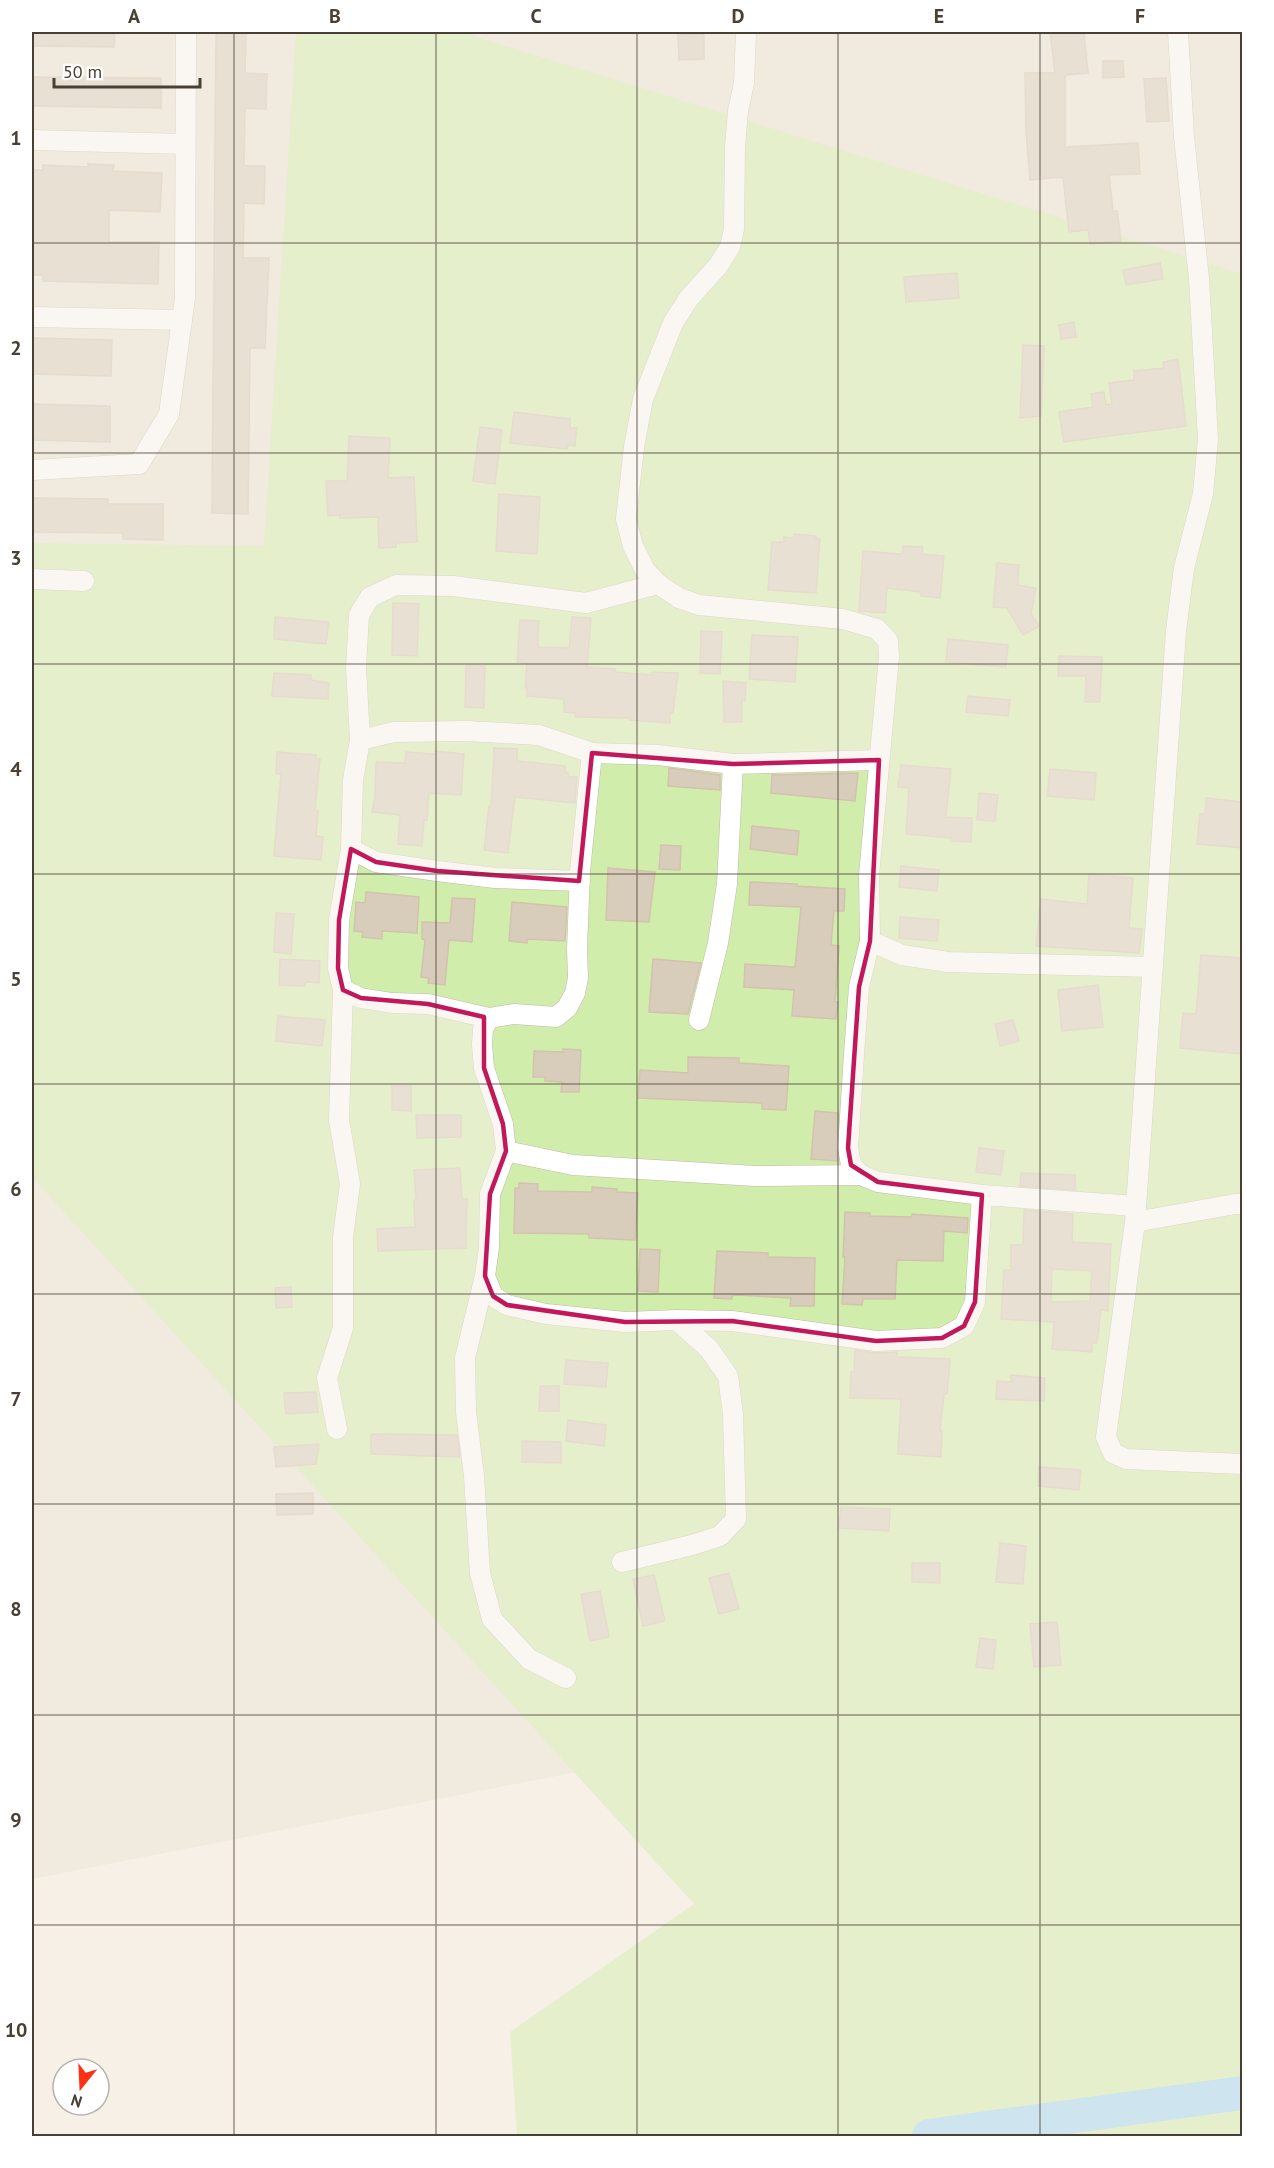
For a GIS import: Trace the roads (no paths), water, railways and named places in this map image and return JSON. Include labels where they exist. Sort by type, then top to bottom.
[{"type":"street","points":[[32,470],[139,464],[168,414],[185,298],[186,32]]},
{"type":"street","points":[[746,32],[744,83],[738,111],[735,147],[734,229],[730,247],[718,266],[689,298],[673,323],[643,399],[634,447],[626,519],[637,554],[645,570],[658,584],[679,598],[699,605],[843,619],[877,629],[888,641],[889,656],[869,875],[870,941],[859,987],[848,1148],[851,1165],[861,1175],[878,1182],[1135,1214],[1242,1204]]},
{"type":"street","points":[[1178,32],[1184,137],[1199,279],[1208,439],[1203,494],[1184,568],[1176,631],[1135,1214],[1106,1437],[1113,1453],[1126,1459],[1242,1464]]},
{"type":"street","points":[[32,140],[185,144]]},
{"type":"street","points":[[32,317],[182,320]]},
{"type":"street","points":[[32,579],[84,580]]},
{"type":"street","points":[[337,1429],[327,1378],[343,1328],[343,1237],[350,1184],[339,1120],[343,990],[338,968],[339,920],[351,849],[353,780],[360,740],[356,667],[359,615],[370,597],[396,585],[453,586],[586,603],[658,584]]},
{"type":"street","points":[[360,740],[394,732],[467,731],[539,735],[592,753],[658,755],[732,764],[879,760]]},
{"type":"street","points":[[343,990],[361,999],[428,1004],[489,1018],[514,1014],[556,1017],[567,1008],[575,993],[578,978],[580,881],[592,753]]},
{"type":"street","points":[[699,1020],[718,943],[727,884],[732,764]]},
{"type":"street","points":[[351,849],[376,862],[437,871],[495,878],[580,881]]},
{"type":"street","points":[[870,941],[902,955],[948,962],[1153,968]]},
{"type":"street","points":[[489,1018],[483,1029],[484,1068],[503,1124],[506,1151],[490,1194],[489,1247],[485,1276],[465,1358],[466,1412],[474,1476],[480,1573],[492,1619],[529,1659],[566,1678]]},
{"type":"street","points":[[506,1151],[573,1165],[754,1176],[861,1175]]},
{"type":"street","points":[[485,1276],[493,1296],[507,1305],[546,1314],[625,1322],[732,1321],[876,1341],[942,1338],[964,1326],[975,1302],[982,1196]]},
{"type":"street","points":[[622,1562],[720,1536],[736,1519],[734,1446],[728,1376],[709,1349],[677,1320]]},
{"type":"waterway","points":[[929,2136],[1242,2093]]}]
